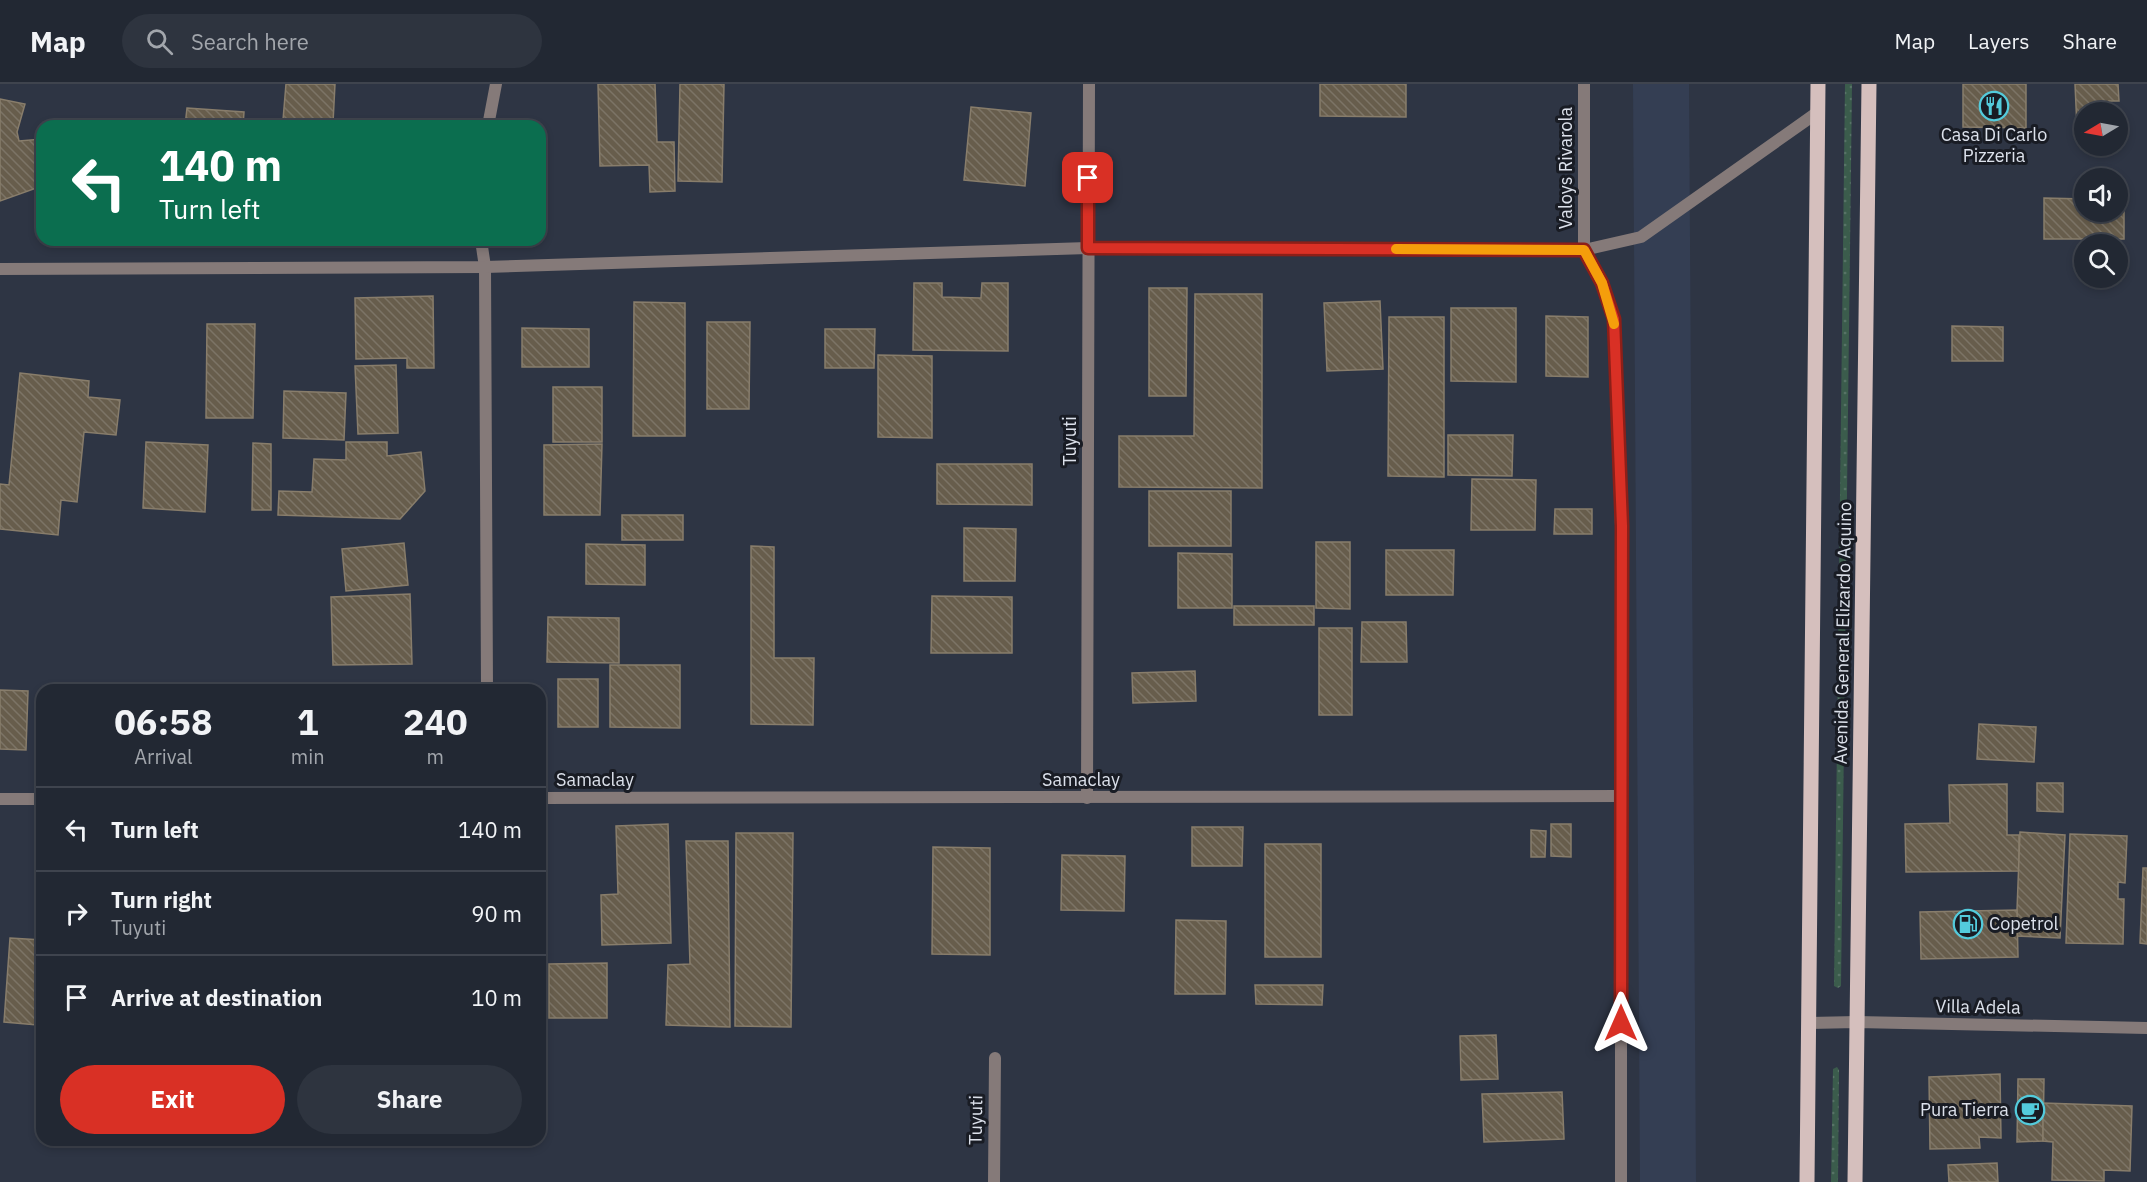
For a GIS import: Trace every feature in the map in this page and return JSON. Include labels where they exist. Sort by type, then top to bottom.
[{"type":"main road","name":"Avenida General Elizardo Aquino","points":[[1807,1182],[1818,84]]},
{"type":"main road","name":"Avenida General Elizardo Aquino","points":[[1855,1182],[1869,84]]},
{"type":"street","points":[[489,120],[496,84]]},
{"type":"street","name":"Tuyuti","points":[[1087,798],[1089,84]]},
{"type":"street","name":"Valoys Rivarola","points":[[1584,84],[1584,250],[1602,283],[1614,319],[1622,526],[1621,1182]]},
{"type":"street","points":[[0,269],[484,267],[1088,248],[1584,250],[1641,237],[1818,112]]},
{"type":"street","points":[[482,246],[484,267],[487,684]]},
{"type":"street","name":"Samaclay","points":[[546,798],[1622,796]]},
{"type":"street","points":[[0,799],[36,799]]},
{"type":"street","name":"Villa Adela","points":[[1809,1023],[2147,1028]]},
{"type":"street","name":"Tuyuti","points":[[994,1182],[995,1058]]},
{"type":"shaded area","points":[[1633,84],[1689,84],[1696,1182],[1640,1182]]},
{"type":"green space","points":[[1845,84],[1852,84],[1841,986],[1838,988],[1834,986]]},
{"type":"green space","points":[[1837,1067],[1839,1070],[1838,1182],[1831,1182],[1833,1069]]},
{"type":"building","points":[[286,84],[335,84],[333,120],[283,120]]},
{"type":"building","points":[[598,84],[655,84],[657,142],[674,142],[675,191],[650,192],[649,165],[600,166]]},
{"type":"building","points":[[680,84],[724,84],[722,182],[678,181]]},
{"type":"building","points":[[1320,84],[1406,84],[1406,117],[1320,116]]},
{"type":"building","name":"Casa Di Carlo Pizzeria","points":[[1963,84],[2026,84],[2026,128],[1963,127]]},
{"type":"building","points":[[2075,84],[2118,84],[2119,101],[2076,102]]},
{"type":"building","points":[[0,99],[25,104],[17,132],[19,141],[36,140],[36,188],[0,201]]},
{"type":"building","points":[[971,107],[1031,113],[1025,186],[964,180]]},
{"type":"building","points":[[187,108],[244,112],[243,120],[186,120]]},
{"type":"building","points":[[2044,198],[2074,199],[2074,222],[2124,222],[2124,234],[2074,234],[2074,239],[2044,239]]},
{"type":"building","points":[[914,283],[942,283],[942,297],[981,298],[982,283],[1008,283],[1008,351],[913,350]]},
{"type":"building","points":[[1149,288],[1187,288],[1186,396],[1149,396]]},
{"type":"building","points":[[1195,294],[1262,294],[1262,488],[1119,487],[1119,436],[1194,436]]},
{"type":"building","points":[[433,296],[434,368],[407,368],[407,358],[356,359],[355,298]]},
{"type":"building","points":[[1380,301],[1383,369],[1327,371],[1324,303]]},
{"type":"building","points":[[634,302],[685,303],[685,436],[633,436]]},
{"type":"building","points":[[1451,308],[1516,308],[1516,382],[1451,381]]},
{"type":"building","points":[[1546,316],[1588,317],[1588,377],[1546,376]]},
{"type":"building","points":[[1389,317],[1444,317],[1444,477],[1388,476]]},
{"type":"building","points":[[707,322],[750,322],[749,409],[707,409]]},
{"type":"building","points":[[207,324],[255,324],[253,418],[206,418]]},
{"type":"building","points":[[1952,326],[2003,327],[2003,361],[1952,361]]},
{"type":"building","points":[[522,328],[589,329],[589,367],[522,367]]},
{"type":"building","points":[[825,329],[875,329],[874,368],[825,368]]},
{"type":"building","points":[[878,355],[932,356],[932,438],[878,437]]},
{"type":"building","points":[[396,365],[398,433],[358,434],[355,366]]},
{"type":"building","points":[[20,373],[89,381],[88,397],[120,400],[116,435],[84,432],[77,502],[61,500],[58,535],[0,529],[0,484],[9,485]]},
{"type":"building","points":[[553,387],[602,387],[602,442],[553,442]]},
{"type":"building","points":[[284,391],[346,393],[344,440],[283,438]]},
{"type":"building","points":[[1448,435],[1513,435],[1512,476],[1448,475]]},
{"type":"building","points":[[146,442],[208,445],[205,512],[143,508]]},
{"type":"building","points":[[346,442],[387,442],[387,456],[421,452],[425,491],[400,519],[278,515],[279,491],[312,492],[314,459],[346,460]]},
{"type":"building","points":[[253,443],[271,444],[271,510],[252,510]]},
{"type":"building","points":[[602,444],[600,515],[544,515],[544,445]]},
{"type":"building","points":[[937,464],[1032,464],[1032,505],[937,504]]},
{"type":"building","points":[[1472,479],[1536,480],[1535,530],[1471,530]]},
{"type":"building","points":[[1149,491],[1231,491],[1231,546],[1149,546]]},
{"type":"building","points":[[1555,509],[1592,509],[1592,534],[1554,534]]},
{"type":"building","points":[[622,515],[683,515],[683,540],[622,540]]},
{"type":"building","points":[[964,528],[1016,529],[1015,581],[964,581]]},
{"type":"building","points":[[1316,542],[1350,542],[1350,609],[1316,608]]},
{"type":"building","points":[[404,543],[408,585],[346,591],[342,549]]},
{"type":"building","points":[[586,544],[645,545],[645,585],[586,584]]},
{"type":"building","points":[[751,546],[774,547],[774,658],[814,658],[813,725],[751,724]]},
{"type":"building","points":[[1386,550],[1454,550],[1453,595],[1386,595]]},
{"type":"building","points":[[1178,553],[1232,554],[1232,608],[1178,608]]},
{"type":"building","points":[[410,594],[412,664],[333,665],[331,597]]},
{"type":"building","points":[[932,596],[1012,597],[1012,653],[931,653]]},
{"type":"building","points":[[1234,606],[1314,606],[1314,625],[1234,625]]},
{"type":"building","points":[[548,617],[619,618],[619,663],[547,662]]},
{"type":"building","points":[[1362,622],[1406,622],[1407,662],[1361,662]]},
{"type":"building","points":[[1319,628],[1352,628],[1352,715],[1319,715]]},
{"type":"building","points":[[610,665],[680,665],[680,728],[610,727]]},
{"type":"building","points":[[1195,671],[1196,701],[1133,703],[1132,673]]},
{"type":"building","points":[[558,679],[598,679],[598,727],[558,727]]},
{"type":"building","points":[[0,690],[28,691],[26,750],[0,749]]},
{"type":"building","points":[[1979,724],[2036,727],[2034,762],[1977,759]]},
{"type":"building","points":[[2037,783],[2063,783],[2063,812],[2037,811]]},
{"type":"building","points":[[2007,784],[2007,835],[2019,835],[2019,871],[1906,872],[1905,824],[1950,823],[1949,785]]},
{"type":"building","points":[[668,824],[671,943],[602,945],[601,895],[618,894],[616,826]]},
{"type":"building","points":[[1551,824],[1571,824],[1571,857],[1551,856]]},
{"type":"building","points":[[1192,827],[1243,827],[1242,866],[1192,866]]},
{"type":"building","points":[[1531,830],[1546,831],[1545,857],[1531,857]]},
{"type":"building","points":[[2020,832],[2065,835],[2060,938],[2016,936]]},
{"type":"building","points":[[736,833],[793,833],[791,1027],[735,1026]]},
{"type":"building","points":[[2070,834],[2127,836],[2125,883],[2118,882],[2118,899],[2124,899],[2123,944],[2066,943]]},
{"type":"building","points":[[686,841],[728,841],[730,1027],[666,1025],[668,965],[690,964]]},
{"type":"building","points":[[1265,844],[1321,844],[1321,957],[1265,957]]},
{"type":"building","points":[[933,847],[990,848],[990,955],[932,954]]},
{"type":"building","points":[[1062,855],[1125,856],[1124,911],[1061,910]]},
{"type":"building","points":[[2143,868],[2147,868],[2147,944],[2140,943]]},
{"type":"building","name":"Copetrol","points":[[2017,910],[2018,957],[1921,959],[1920,912]]},
{"type":"building","points":[[1176,920],[1226,921],[1225,994],[1175,994]]},
{"type":"building","points":[[10,938],[36,940],[36,1025],[4,1022]]},
{"type":"building","points":[[607,963],[607,1018],[549,1018],[549,964]]},
{"type":"building","points":[[1255,985],[1323,985],[1322,1005],[1256,1004]]},
{"type":"building","points":[[1496,1035],[1498,1079],[1461,1080],[1460,1036]]},
{"type":"building","points":[[2000,1074],[2001,1138],[1979,1137],[1980,1148],[1930,1149],[1929,1077]]},
{"type":"building","name":"Pura Tierra","points":[[2018,1079],[2044,1079],[2043,1141],[2017,1142]]},
{"type":"building","points":[[1562,1092],[1564,1139],[1484,1142],[1482,1094]]},
{"type":"building","points":[[2043,1103],[2132,1106],[2130,1171],[2104,1170],[2104,1181],[2052,1180],[2053,1142],[2043,1141]]},
{"type":"building","points":[[1997,1163],[1998,1182],[1949,1182],[1948,1165]]},
{"type":"slow traffic","points":[[1396,249],[1584,250],[1602,283],[1614,324]]},
{"type":"place","name":"Casa Di Carlo Pizzeria","points":[[1994,106]]},
{"type":"place","name":"Copetrol","points":[[1968,924]]},
{"type":"place","name":"Pura Tierra","points":[[2030,1110]]},
{"type":"route","points":[[1088,178],[1088,248],[1584,250],[1602,283],[1614,319],[1622,526],[1621,1023]]}]
